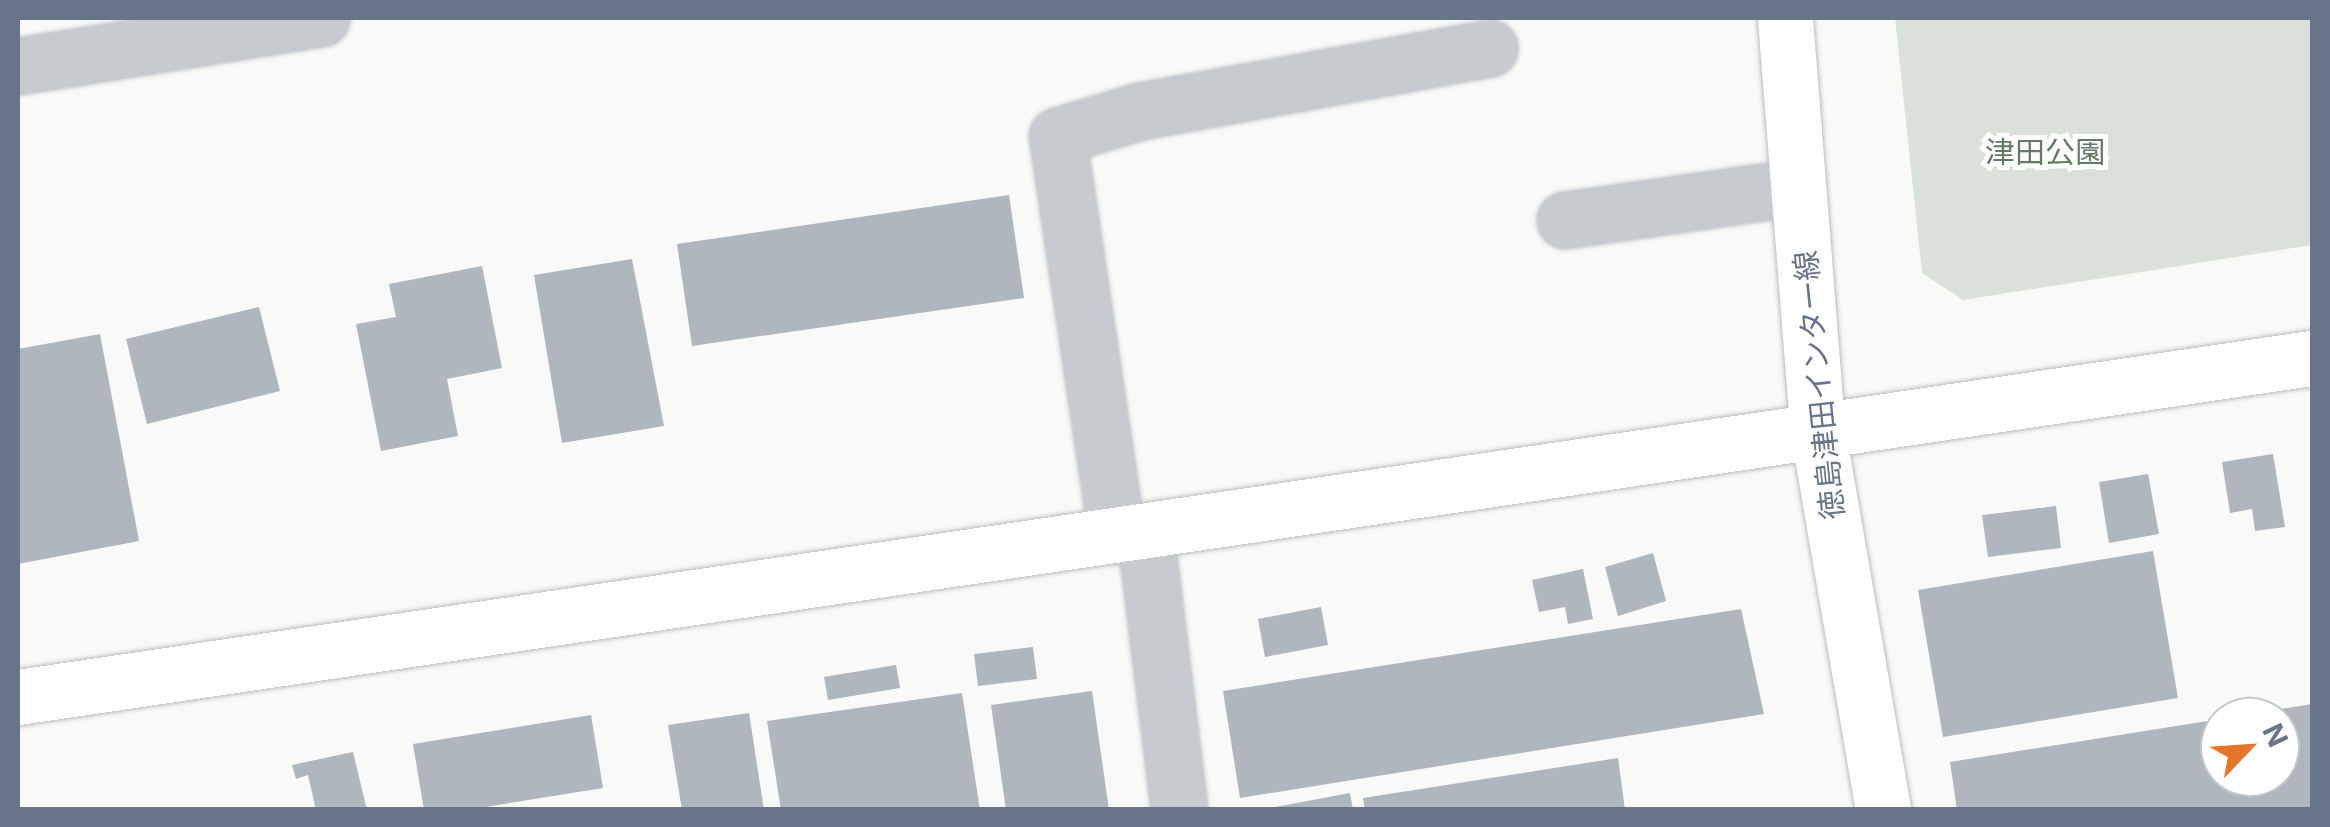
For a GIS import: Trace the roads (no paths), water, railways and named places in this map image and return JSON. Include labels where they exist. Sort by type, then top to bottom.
[{"type":"street","points":[[18,66],[162,30],[321,18]]},
{"type":"street","name":"徳島津田インター線","points":[[1785,18],[1818,434],[1883,810]]},
{"type":"street","points":[[1180,810],[1057,136],[1140,112],[1490,48]]},
{"type":"street","points":[[1565,220],[1798,187]]},
{"type":"street","points":[[18,697],[2312,358]]},
{"type":"park label","name":"津田公園","points":[[2045,152]]}]
